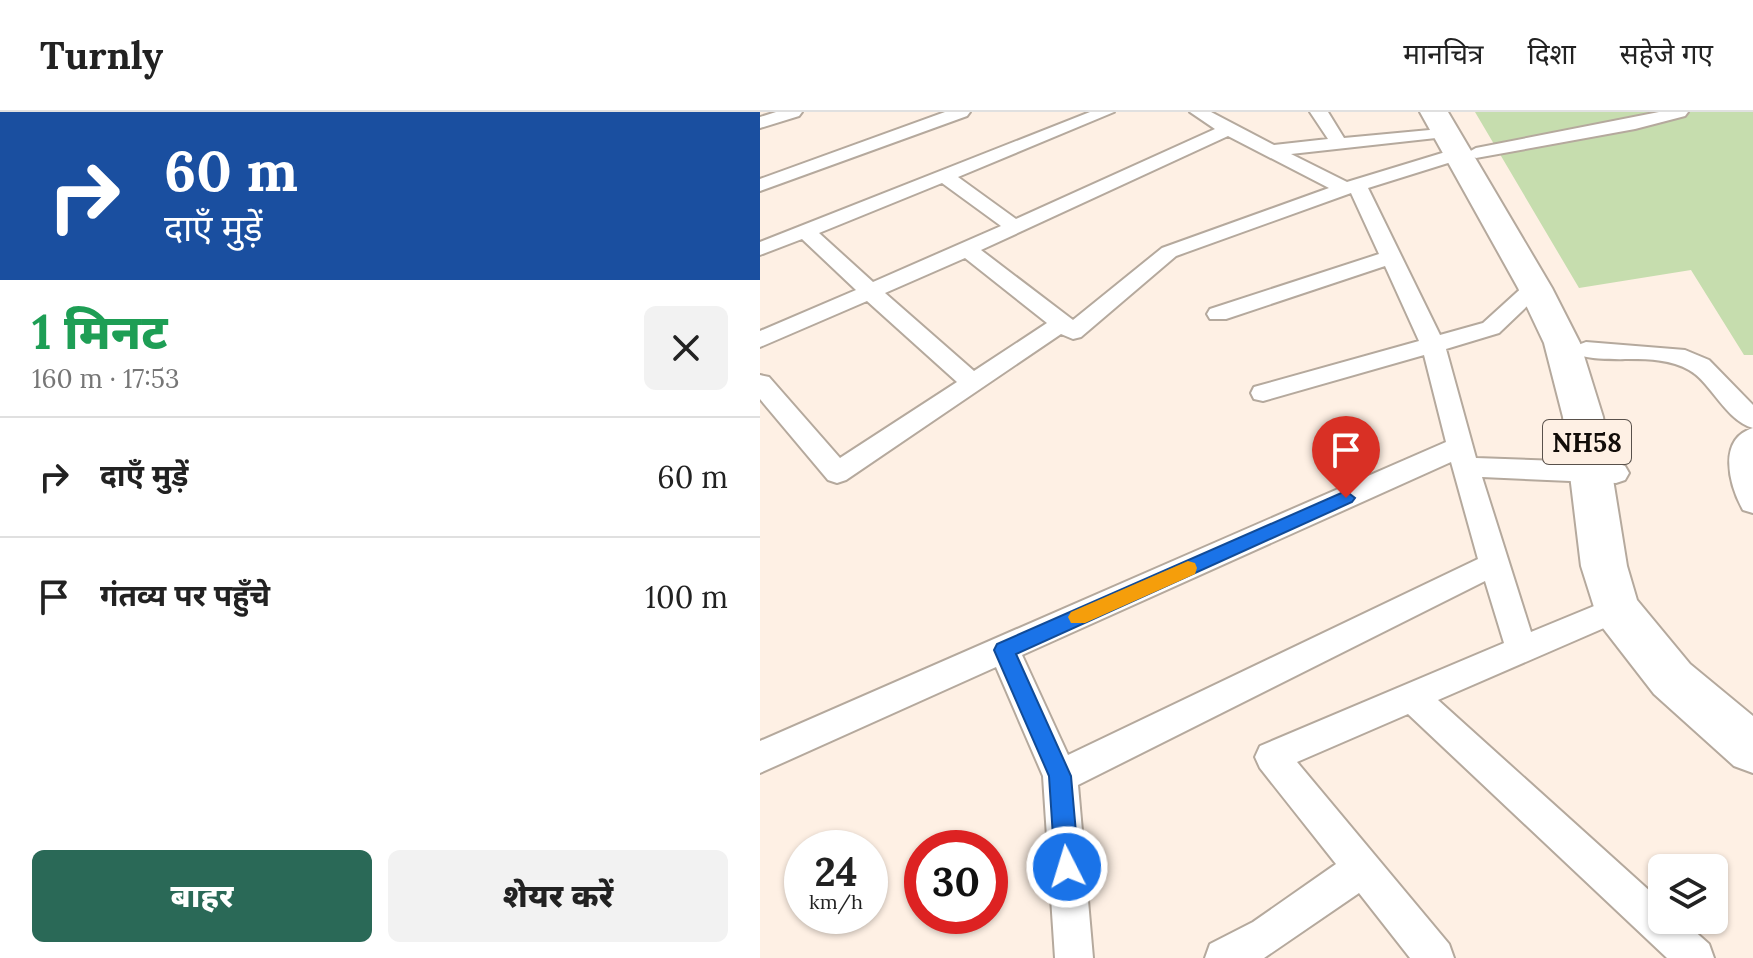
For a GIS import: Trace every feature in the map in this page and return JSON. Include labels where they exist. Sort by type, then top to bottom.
[{"type":"highway","name":"NH58","points":[[1453,133],[1562,343],[1642,605],[1693,666],[1753,717]]},
{"type":"highway","name":"NH58","points":[[1453,133],[1555,287],[1586,350],[1607,418],[1603,472],[1604,566],[1616,609],[1672,679],[1753,749]]},
{"type":"street","points":[[760,123],[793,112]]},
{"type":"street","points":[[760,185],[961,112]]},
{"type":"street","points":[[760,249],[1105,112]]},
{"type":"street","points":[[1199,112],[1262,146],[1351,187],[1391,257],[1433,345],[1494,564],[1522,650]]},
{"type":"street","points":[[1243,112],[1262,146]]},
{"type":"street","points":[[1319,112],[1339,143]]},
{"type":"street","points":[[1262,146],[1635,124],[1679,112]]},
{"type":"street","points":[[760,340],[1228,129]]},
{"type":"street","points":[[967,249],[1073,332],[1169,252],[1351,187],[1453,133]]},
{"type":"street","points":[[944,176],[1015,227]]},
{"type":"street","points":[[805,231],[956,371],[974,381]]},
{"type":"street","points":[[1218,314],[1391,257]]},
{"type":"street","points":[[1263,393],[1491,328],[1535,288]]},
{"type":"street","points":[[760,383],[837,473],[1062,323]]},
{"type":"street","points":[[1586,350],[1677,355],[1701,366],[1718,387],[1753,419]]},
{"type":"street","points":[[1753,437],[1743,446],[1742,465],[1753,503]]},
{"type":"street","points":[[760,757],[1004,650],[1463,457],[1603,472]]},
{"type":"street","points":[[1060,776],[1494,564]]},
{"type":"street","points":[[1435,958],[1272,757],[1616,609]]},
{"type":"street","points":[[1004,650],[1060,776],[1074,958]]},
{"type":"street","points":[[1412,697],[1695,958]]},
{"type":"street","points":[[1224,958],[1267,936],[1362,868]]},
{"type":"green space","points":[[1475,112],[1753,112],[1753,355],[1744,355],[1691,270],[1579,288]]},
{"type":"slow traffic","points":[[1078,617],[1188,568]]},
{"type":"route","points":[[1067,867],[1060,776],[1004,650],[1346,498]]}]
